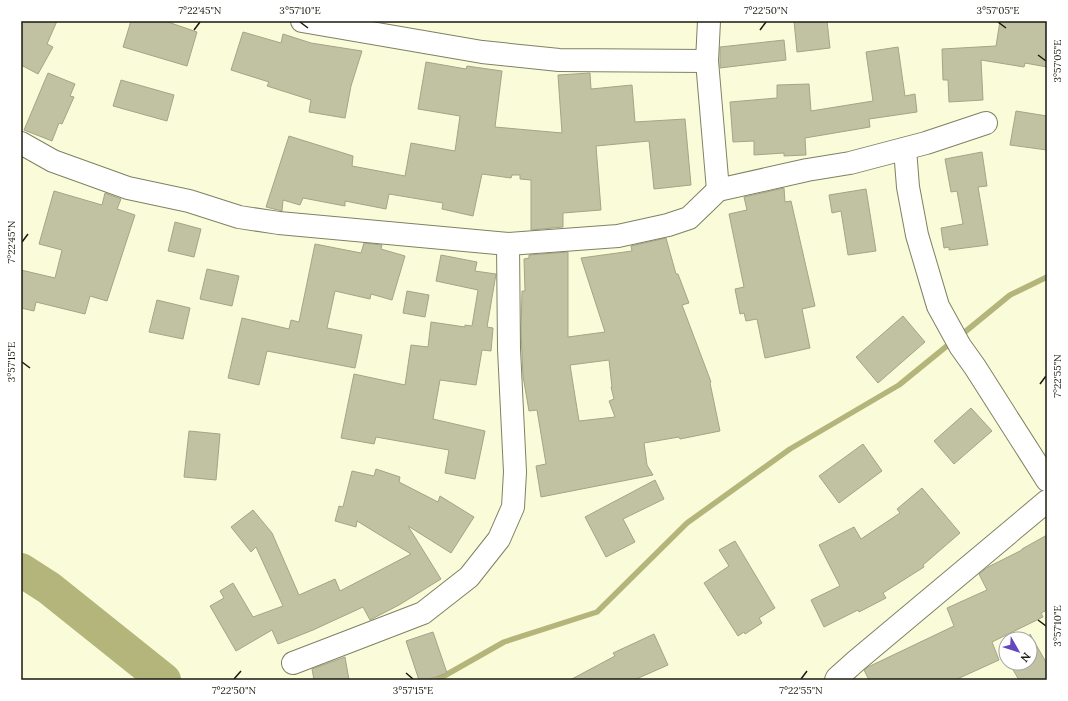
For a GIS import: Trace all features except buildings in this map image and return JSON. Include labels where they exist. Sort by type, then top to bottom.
[{"type":"street","points":[[302,21],[482,52],[559,60],[707,61]]},
{"type":"street","points":[[709,21],[707,61],[718,190]]},
{"type":"street","points":[[21,143],[53,161],[128,188],[189,201],[239,217],[279,223],[508,244],[618,236],[668,225],[689,218],[718,190],[807,170],[850,163],[926,144],[986,123]]},
{"type":"street","points":[[905,149],[908,188],[917,235],[938,306],[960,346],[1047,480]]},
{"type":"street","points":[[293,663],[423,613],[469,577],[499,539],[513,507],[516,472],[509,348],[508,244]]},
{"type":"street","points":[[836,680],[856,661],[1047,501]]},
{"type":"waterway","points":[[960,336],[1010,295],[1047,277]]},
{"type":"waterway","points":[[437,680],[504,642],[597,612],[687,523],[790,449],[899,385],[953,341]]},
{"type":"waterway","points":[[21,570],[49,588],[164,680]]}]
